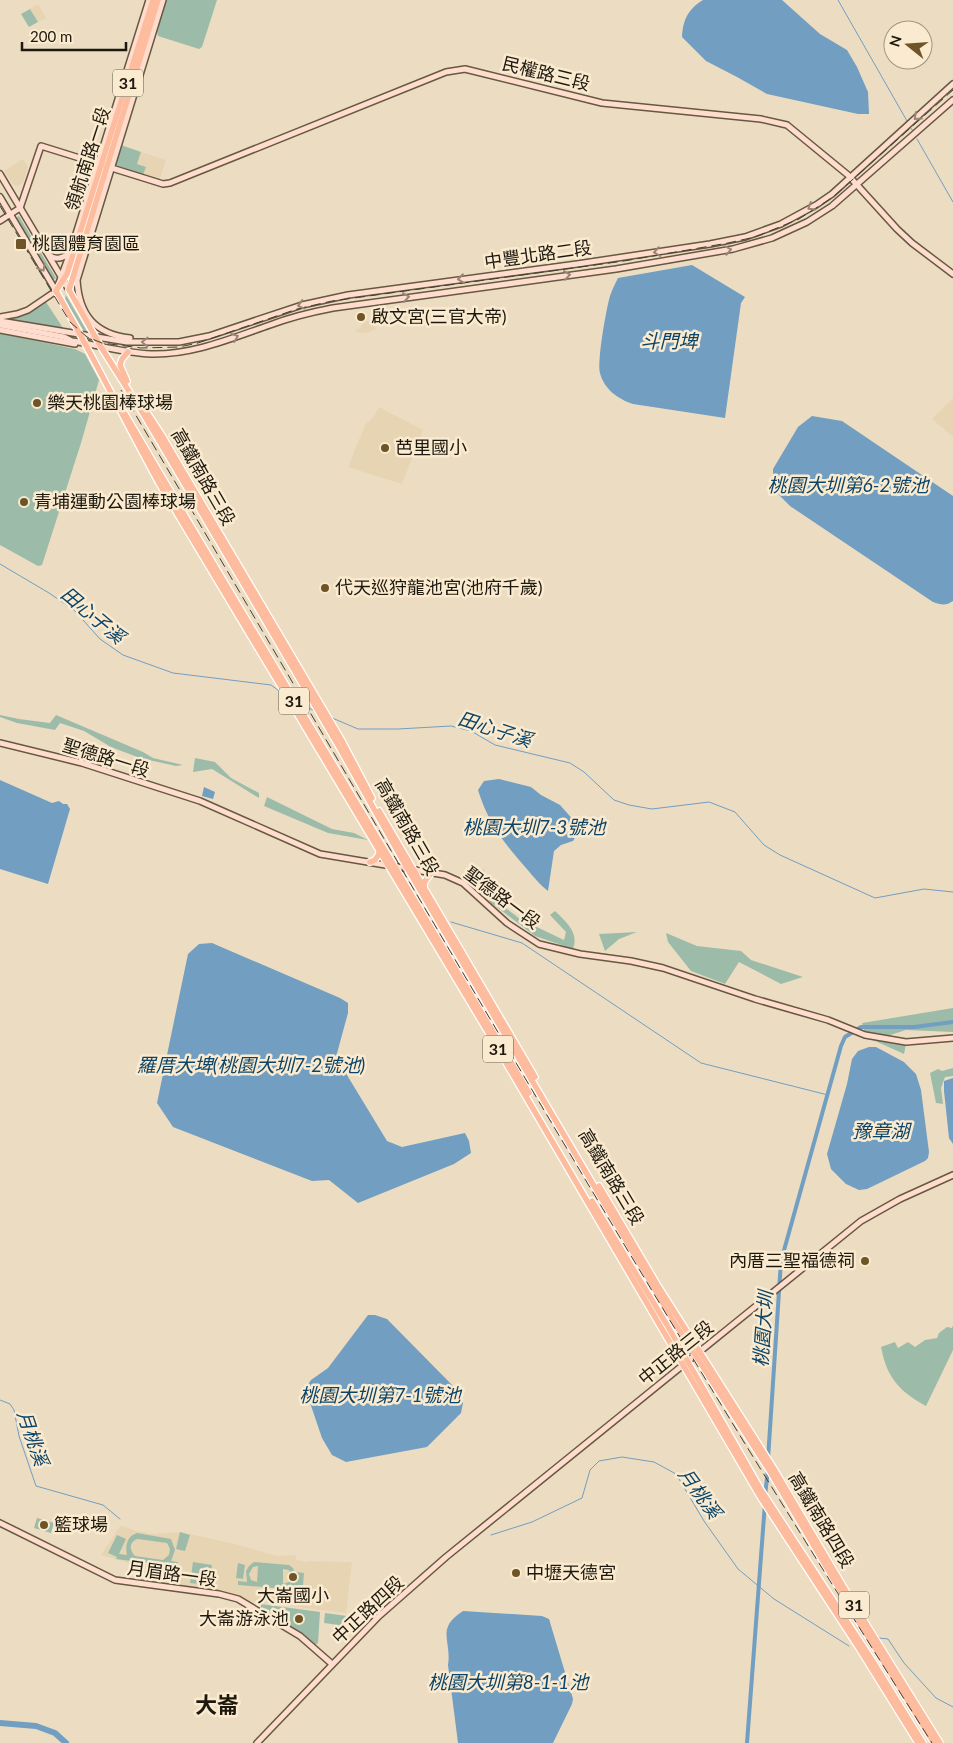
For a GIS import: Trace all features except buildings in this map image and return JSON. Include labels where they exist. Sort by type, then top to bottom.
[{"type":"main road","name":"領航南路一段","points":[[74,274],[153,0]]},
{"type":"main road","name":"領航南路一段","points":[[56,291],[67,274],[158,0]]},
{"type":"main road","name":"31","points":[[74,274],[69,290],[101,346]]},
{"type":"main road","name":"31","points":[[56,291],[85,343]]},
{"type":"main road","name":"高鐵南路三段","points":[[85,343],[271,667]]},
{"type":"main road","name":"高鐵南路三段","points":[[101,346],[148,421],[340,743],[410,868],[414,879],[665,1306],[697,1353]]},
{"type":"main road","name":"高鐵南路三段","points":[[101,346],[150,416],[300,676]]},
{"type":"main road","points":[[127,381],[120,365],[128,352]]},
{"type":"main road","points":[[114,368],[130,388]]},
{"type":"main road","name":"高鐵南路三段","points":[[103,375],[125,422],[149,466],[313,737],[461,976],[686,1363]]},
{"type":"main road","points":[[203,506],[209,524]]},
{"type":"main road","points":[[186,519],[194,541]]},
{"type":"main road","name":"高鐵南路三段","points":[[313,737],[328,766],[378,848],[391,863],[467,996],[686,1363]]},
{"type":"main road","name":"高鐵南路三段","points":[[340,743],[398,852],[424,886],[697,1353]]},
{"type":"main road","points":[[370,862],[375,860],[379,854],[378,848]]},
{"type":"main road","points":[[391,863],[398,852]]},
{"type":"main road","points":[[424,886],[425,881],[432,872]]},
{"type":"main road","points":[[407,887],[407,880],[410,878],[414,879]]},
{"type":"main road","points":[[461,976],[467,996]]},
{"type":"main road","points":[[592,1207],[602,1217]]},
{"type":"main road","name":"高鐵南路四段","points":[[697,1353],[765,1455],[940,1743]]},
{"type":"main road","name":"高鐵南路四段","points":[[697,1353],[934,1743]]},
{"type":"main road","name":"高鐵南路四段","points":[[686,1363],[769,1502],[872,1660],[923,1743]]},
{"type":"main road","name":"高鐵南路四段","points":[[686,1363],[761,1498],[859,1648],[918,1743]]},
{"type":"main road","points":[[800,1550],[805,1565]]},
{"type":"main road","points":[[817,1551],[832,1566]]},
{"type":"main road","points":[[859,1648],[872,1660]]},
{"type":"main road","points":[[900,1679],[909,1703]]},
{"type":"street","name":"領航南路一段","points":[[84,258],[104,166],[149,0]]},
{"type":"street","name":"領航南路一段","points":[[62,279],[163,0]]},
{"type":"street","name":"民權路三段","points":[[20,208],[41,146],[163,184],[170,183],[446,72],[465,69],[602,103],[776,121],[788,125],[850,178],[912,243],[953,274]]},
{"type":"street","name":"中豐北路二段","points":[[1,317],[81,335],[127,342],[179,342],[209,336],[302,305],[348,295],[577,264],[745,237],[781,224],[832,194],[953,84]]},
{"type":"street","name":"中豐北路二段","points":[[85,343],[128,352],[161,354],[206,347],[307,313],[333,308],[616,269],[733,249],[772,238],[807,222],[832,206],[953,100]]},
{"type":"street","points":[[0,174],[69,290]]},
{"type":"street","points":[[0,197],[56,291],[50,297],[28,310],[1,317]]},
{"type":"street","points":[[0,221],[20,208]]},
{"type":"street","points":[[47,254],[50,257],[59,259],[70,253]]},
{"type":"street","points":[[84,258],[77,280],[80,300],[86,313],[93,324],[102,331],[116,337],[130,338]]},
{"type":"street","name":"31","points":[[74,274],[84,258]]},
{"type":"street","points":[[0,325],[64,337],[72,341],[85,343]]},
{"type":"street","points":[[0,330],[74,344],[85,343]]},
{"type":"street","name":"聖德路一段","points":[[0,743],[82,763],[200,801],[320,854],[370,862],[391,863],[445,874],[463,883],[507,923],[539,944],[580,954],[663,968],[755,999],[846,1026],[865,1035],[906,1042],[953,1038]]},
{"type":"street","name":"中正路三段","points":[[507,1507],[861,1221],[900,1199],[953,1175]]},
{"type":"street","name":"中正路四段","points":[[257,1743],[379,1616],[507,1507]]},
{"type":"street","name":"月眉路一段","points":[[0,1523],[115,1580],[235,1597],[300,1636],[332,1664]]},
{"type":"shaded area","points":[[38,4],[46,18],[38,22],[30,9]]},
{"type":"shaded area","points":[[141,152],[166,160],[160,179],[143,175],[146,167],[137,164]]},
{"type":"shaded area","points":[[23,159],[28,167],[23,183],[17,186],[13,184],[4,171]]},
{"type":"shaded area","points":[[365,321],[370,321],[376,329],[367,333],[356,332],[356,329],[359,329]]},
{"type":"shaded area","points":[[953,398],[953,437],[932,419]]},
{"type":"shaded area","name":"芭里國小","points":[[379,407],[423,430],[402,484],[348,467],[365,425],[375,415]]},
{"type":"shaded area","points":[[120,1526],[154,1534],[181,1532],[239,1545],[276,1556],[296,1555],[296,1560],[308,1562],[352,1562],[346,1613],[247,1601],[232,1593],[141,1580],[142,1567],[101,1555]]},
{"type":"green space","points":[[166,0],[217,0],[202,47],[199,49],[158,36],[157,31]]},
{"type":"green space","points":[[30,9],[38,22],[29,27],[21,14]]},
{"type":"green space","points":[[121,145],[141,152],[137,164],[146,167],[143,175],[116,165]]},
{"type":"green space","points":[[19,216],[56,278],[52,281],[16,218]]},
{"type":"green space","points":[[66,295],[88,333],[85,333],[65,300]]},
{"type":"green space","points":[[46,302],[63,328],[0,318],[30,311]]},
{"type":"green space","points":[[0,333],[75,349],[85,354],[99,380],[42,565],[38,566],[0,545]]},
{"type":"green space","points":[[0,715],[50,723],[56,715],[153,758],[183,765],[176,766],[140,758],[111,747],[84,731],[60,723],[55,730],[17,723],[0,717]]},
{"type":"green space","points":[[195,758],[215,762],[231,778],[259,793],[259,798],[212,769],[193,772]]},
{"type":"green space","points":[[267,797],[332,829],[354,833],[368,840],[328,833],[264,806]]},
{"type":"green space","points":[[483,868],[494,899],[520,919],[564,940],[566,932],[550,915],[555,911],[571,928],[574,938],[573,949],[535,936],[490,902]]},
{"type":"green space","points":[[637,932],[619,939],[605,951],[599,934]]},
{"type":"green space","points":[[666,933],[697,946],[741,951],[751,960],[803,977],[781,984],[739,962],[725,984],[691,971],[668,942]]},
{"type":"green space","points":[[953,1008],[953,1032],[906,1030],[887,1036],[865,1033],[862,1023]]},
{"type":"green space","points":[[873,1040],[906,1044],[904,1054]]},
{"type":"green space","points":[[953,1068],[953,1076],[945,1077],[941,1088],[943,1104],[936,1103],[930,1073],[938,1069],[942,1071]]},
{"type":"green space","points":[[953,1325],[953,1350],[926,1406],[901,1389],[887,1367],[881,1347],[895,1342],[898,1348],[908,1342],[915,1347],[925,1340],[937,1338],[939,1333],[947,1327],[952,1328]]},
{"type":"green space","name":"籃球場","points":[[37,1518],[54,1523],[51,1533],[34,1528]]},
{"type":"green space","points":[[180,1532],[190,1535],[185,1551],[176,1549]]},
{"type":"green space","points":[[134,1534],[171,1539],[175,1550],[171,1561],[178,1562],[177,1567],[116,1559],[117,1557],[108,1553],[117,1535],[126,1539],[119,1554],[127,1555],[128,1541]],"holes":[[[138,1539],[167,1543],[170,1549],[169,1555],[163,1560],[135,1556],[131,1549],[133,1542]]]},
{"type":"green space","points":[[193,1562],[212,1565],[209,1585],[190,1583]]},
{"type":"green space","points":[[254,1562],[289,1565],[293,1568],[295,1574],[296,1572],[304,1573],[303,1585],[299,1585],[298,1590],[238,1585],[238,1581],[247,1582],[246,1571]],"holes":[[[258,1566],[257,1582],[251,1580],[249,1574],[253,1567]],[[283,1569],[289,1570],[291,1576],[289,1582],[283,1584]]]},
{"type":"green space","points":[[238,1563],[245,1565],[243,1579],[236,1578]]},
{"type":"green space","name":"大崙游泳池","points":[[261,1604],[320,1612],[318,1643],[315,1645],[301,1633],[261,1609]]},
{"type":"green space","points":[[325,1613],[347,1616],[346,1626],[324,1623]]},
{"type":"water","points":[[703,0],[782,0],[820,34],[847,50],[868,92],[869,114],[858,114],[767,94],[706,61],[682,37],[687,15]]},
{"type":"water","name":"斗門埤","points":[[692,265],[745,297],[741,303],[725,418],[633,404],[612,393],[600,373],[599,367],[606,312],[610,296],[618,278]]},
{"type":"water","name":"桃園大圳第6-2號池","points":[[812,416],[842,421],[953,496],[953,601],[948,604],[933,602],[790,506],[778,494],[773,483],[773,469],[798,427]]},
{"type":"water","name":"桃園大圳7-3號池","points":[[499,779],[531,787],[541,795],[560,805],[576,823],[577,835],[573,841],[561,845],[554,851],[548,891],[497,832],[482,802],[478,790],[484,781]]},
{"type":"water","points":[[0,780],[52,803],[59,801],[67,804],[70,809],[48,884],[0,869]]},
{"type":"water","points":[[204,787],[215,792],[213,799],[202,796]]},
{"type":"water","name":"羅厝大埤(桃園大圳7-2號池)","points":[[212,943],[348,1003],[348,1013],[336,1057],[387,1141],[402,1147],[465,1133],[469,1141],[471,1153],[454,1164],[358,1203],[329,1180],[312,1181],[173,1127],[157,1103],[188,954],[199,944]]},
{"type":"water","name":"豫章湖","points":[[869,1047],[876,1047],[904,1062],[916,1074],[921,1090],[929,1152],[928,1158],[925,1161],[867,1189],[859,1190],[846,1184],[831,1169],[827,1154],[847,1084],[852,1059],[858,1051]]},
{"type":"water","points":[[953,1078],[953,1144],[949,1138],[944,1081]]},
{"type":"water","name":"桃園大圳第7-1號池","points":[[368,1315],[387,1319],[456,1389],[463,1403],[461,1413],[427,1447],[346,1462],[332,1455],[322,1438],[307,1394],[307,1386],[311,1380],[328,1368]]},
{"type":"water","name":"桃園大圳第8-1-1池","points":[[463,1611],[542,1616],[549,1619],[573,1699],[553,1743],[458,1743],[448,1665],[447,1629],[454,1617]]},
{"type":"waterway","points":[[838,0],[907,121]]},
{"type":"waterway","points":[[910,127],[913,131]]},
{"type":"waterway","points":[[917,139],[953,202]]},
{"type":"waterway","name":"田心子溪","points":[[0,564],[74,610],[100,639],[123,655],[173,673],[271,685],[282,693]]},
{"type":"waterway","name":"田心子溪","points":[[300,704],[315,711]]},
{"type":"waterway","name":"田心子溪","points":[[330,717],[358,729],[451,726],[471,731],[495,745],[570,763],[584,772],[614,800],[629,805],[652,809],[709,802],[735,812],[764,845],[780,855],[875,898],[924,889],[953,892]]},
{"type":"waterway","points":[[451,922],[522,943],[701,1063],[828,1095]]},
{"type":"waterway","name":"桃園大圳","points":[[768,1459],[781,1261],[841,1046],[845,1037],[861,1027],[914,1027],[953,1022]]},
{"type":"waterway","name":"月桃溪","points":[[0,1400],[10,1404],[14,1410],[19,1436],[36,1486],[103,1505],[120,1519]]},
{"type":"waterway","name":"月桃溪","points":[[491,1535],[532,1522],[582,1498],[590,1470],[599,1461],[622,1457],[654,1462],[676,1474],[704,1521],[738,1569],[774,1599],[849,1646]]},
{"type":"waterway","name":"桃園大圳","points":[[765,1496],[768,1469]]},
{"type":"waterway","name":"桃園大圳","points":[[747,1743],[765,1503]]},
{"type":"waterway","name":"月桃溪","points":[[879,1638],[888,1639],[904,1663],[936,1698],[953,1707]]},
{"type":"waterway","points":[[0,1723],[36,1726],[55,1733],[66,1743]]},
{"type":"railway","points":[[0,206],[70,322],[87,337],[102,343],[141,348],[179,347],[198,343],[297,309],[332,301],[624,261],[755,237],[799,219],[833,197],[953,90]]},
{"type":"railway","points":[[121,390],[667,1316],[932,1743]]},
{"type":"place","name":"桃園體育園區","points":[[21,244]]},
{"type":"place","name":"啟文宮(三官大帝)","points":[[361,317]]},
{"type":"place","name":"樂天桃園棒球場","points":[[37,403]]},
{"type":"place","name":"芭里國小","points":[[385,448]]},
{"type":"place","name":"青埔運動公園棒球場","points":[[24,502]]},
{"type":"place","name":"代天巡狩龍池宮(池府千歲)","points":[[325,588]]},
{"type":"place","name":"內厝三聖福德祠","points":[[865,1261]]},
{"type":"place","name":"籃球場","points":[[44,1525]]},
{"type":"place","name":"中壢天德宮","points":[[516,1573]]},
{"type":"place","name":"大崙國小","points":[[293,1577]]},
{"type":"place","name":"大崙游泳池","points":[[299,1619]]},
{"type":"district","name":"大崙","points":[[217,1705]]}]
